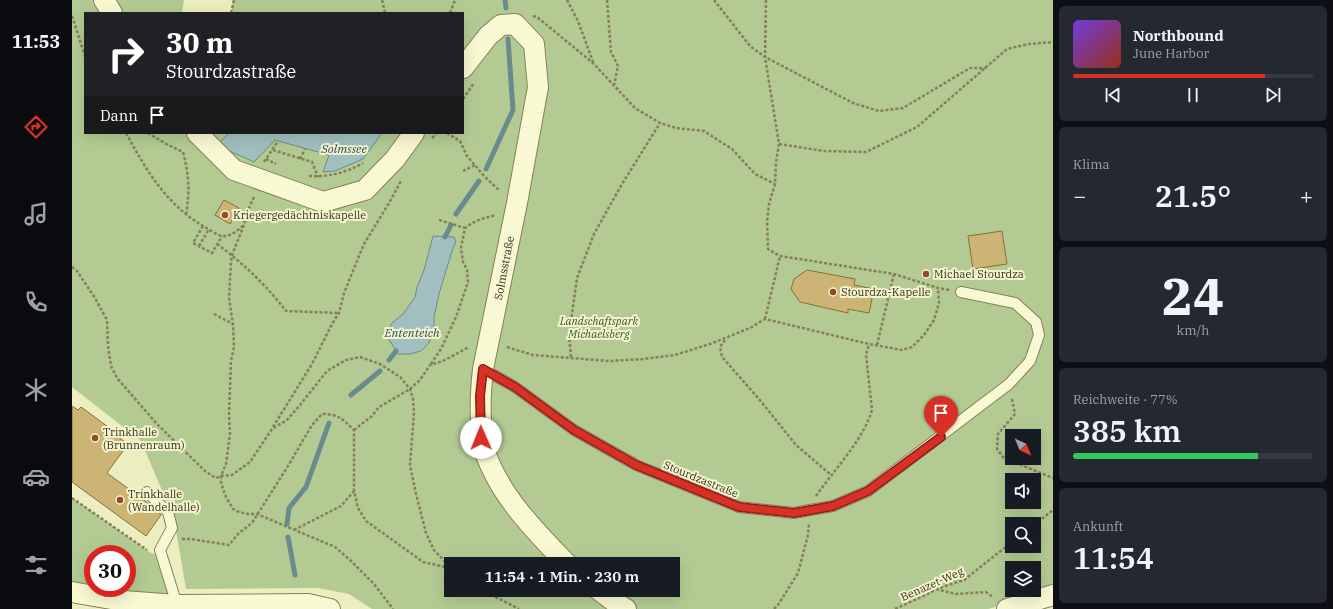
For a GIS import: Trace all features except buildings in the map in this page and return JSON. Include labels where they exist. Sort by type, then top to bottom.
[{"type":"street","points":[[104,0],[111,12]]},
{"type":"street","name":"Solmsstraße","points":[[470,74],[488,36],[501,25],[515,24],[534,44],[538,87],[517,203],[483,369],[480,396],[481,438],[491,468],[506,494],[534,530],[560,557]]},
{"type":"street","points":[[198,134],[234,170],[323,202],[365,190],[395,159],[420,138]]},
{"type":"street","points":[[72,592],[123,601],[177,605],[308,604],[330,609]]},
{"type":"street","points":[[1008,609],[1053,595]]},
{"type":"street","points":[[608,597],[616,604],[626,609]]},
{"type":"lane","name":"Stourdzastraße","points":[[483,369],[515,387],[574,430],[636,465],[739,507],[794,513],[833,506],[868,491],[1009,384],[1030,361],[1039,335],[1036,322],[1015,303],[961,292]]},
{"type":"lane","points":[[147,492],[168,512],[172,528],[160,550],[177,605]]},
{"type":"path","points":[[231,12],[234,0]]},
{"type":"path","points":[[382,0],[385,12]]},
{"type":"path","points":[[450,12],[455,0]]},
{"type":"path","points":[[567,0],[578,21],[593,63]]},
{"type":"path","points":[[606,0],[612,52],[618,66],[614,85]]},
{"type":"path","points":[[714,0],[750,46],[765,57],[853,103],[879,111],[903,108],[970,68],[986,68]]},
{"type":"path","points":[[430,365],[443,361],[472,346],[489,341],[533,355],[609,361],[643,360],[675,355],[726,339],[765,319],[869,344],[902,350],[912,347],[924,335],[934,320],[939,303],[938,288],[894,274],[780,256],[768,249],[767,222],[769,204],[775,184],[779,144],[765,57],[766,0]]},
{"type":"path","points":[[530,15],[537,17],[593,63],[635,108],[660,123],[676,128],[704,131],[732,149],[754,174],[775,184]]},
{"type":"path","points":[[72,16],[84,53]]},
{"type":"path","points":[[779,144],[824,151],[866,152],[917,127],[1007,49],[1029,44],[1053,42]]},
{"type":"path","points":[[464,95],[470,74]]},
{"type":"path","points":[[571,357],[569,335],[572,307],[577,278],[585,256],[594,234],[618,190],[660,123]]},
{"type":"path","points":[[127,134],[145,168],[163,193],[186,215],[222,236],[229,235],[244,225]]},
{"type":"path","points":[[150,134],[183,152],[188,172],[188,200],[186,215]]},
{"type":"path","points":[[420,138],[434,134]]},
{"type":"path","points":[[354,430],[372,416],[379,407],[410,390],[420,380],[441,349],[456,317],[468,282],[468,270],[463,262],[461,248],[465,228],[474,221],[505,212],[517,203],[500,191],[485,177],[467,156],[460,141],[449,134]]},
{"type":"path","points":[[278,141],[266,159],[278,165]]},
{"type":"path","points":[[300,159],[304,149]]},
{"type":"path","points":[[273,150],[312,162],[318,176]]},
{"type":"path","points":[[303,174],[309,176],[333,175],[353,169],[365,162]]},
{"type":"path","points":[[463,171],[475,165]]},
{"type":"path","points":[[72,267],[95,298],[107,320],[108,346],[111,366],[117,378],[157,424],[206,472],[216,478],[232,475],[250,462],[312,364],[339,312],[344,293],[364,244],[402,179]]},
{"type":"path","points":[[246,215],[231,262],[230,298],[234,347],[231,361],[229,415],[230,434],[226,464],[221,476],[221,482],[225,495],[233,509],[243,513],[257,514],[335,547],[364,574],[393,609]]},
{"type":"path","points":[[439,220],[465,228]]},
{"type":"path","points":[[203,226],[193,243],[212,253],[222,236]]},
{"type":"path","points":[[199,246],[209,229]]},
{"type":"path","points":[[218,244],[232,255],[271,292],[286,312],[339,312]]},
{"type":"path","points":[[765,319],[780,256]]},
{"type":"path","points":[[877,345],[894,274]]},
{"type":"path","points":[[214,314],[233,325]]},
{"type":"path","points":[[726,339],[720,347],[722,357],[759,399],[796,445],[831,475]]},
{"type":"path","points":[[817,495],[863,433],[870,416],[872,410],[866,355],[869,344]]},
{"type":"path","points":[[272,429],[286,420],[327,371],[346,360],[360,357],[380,364],[400,377],[410,390],[413,399],[414,412],[410,465],[416,494],[426,534],[434,550],[444,561]]},
{"type":"path","points":[[1009,384],[1015,414],[998,434],[997,449],[1004,458],[1053,478]]},
{"type":"path","points":[[72,498],[151,553],[162,556],[178,540],[191,539],[229,545],[239,533],[252,523],[312,425],[322,414],[333,414],[343,420],[354,430],[354,491],[358,508],[366,521],[423,562],[444,566]]},
{"type":"path","points":[[294,530],[341,506],[354,491]]},
{"type":"path","points":[[1041,519],[1053,510]]},
{"type":"path","points":[[774,609],[798,573],[808,535]]},
{"type":"path","name":"Benazet-Weg","points":[[895,609],[936,589],[964,580],[1005,548]]},
{"type":"path","points":[[936,589],[956,594],[986,592],[1008,609]]},
{"type":"path","points":[[496,597],[519,609]]},
{"type":"green space","name":"Landschaftspark Michaelsberg","points":[[72,0],[184,0],[182,12],[84,12],[84,134],[464,134],[464,12],[231,12],[233,0],[1053,0],[1053,592],[1041,595],[1041,561],[1005,561],[1005,597],[1034,597],[988,609],[372,609],[349,594],[318,588],[186,589],[174,519],[141,441],[72,387]]},
{"type":"green space","points":[[72,498],[151,553],[162,556],[177,605],[112,597],[136,597],[136,545],[84,545],[84,593],[72,592]]},
{"type":"water","name":"Solmssee","points":[[228,134],[381,134],[363,159],[335,171],[323,172],[329,155],[275,140],[254,162],[223,148],[220,142]]},
{"type":"water","name":"Ententeich","points":[[433,236],[454,237],[456,241],[439,294],[434,317],[434,325],[429,343],[421,351],[410,354],[398,354],[386,335],[392,323],[403,314],[415,297]]},
{"type":"waterway","points":[[505,0],[506,8]]},
{"type":"waterway","points":[[486,169],[513,110],[508,39]]},
{"type":"waterway","points":[[456,214],[479,181]]},
{"type":"waterway","points":[[445,237],[451,225]]},
{"type":"waterway","points":[[389,360],[396,351]]},
{"type":"waterway","points":[[351,395],[380,371]]},
{"type":"waterway","points":[[287,524],[289,508],[306,487],[329,423]]},
{"type":"waterway","points":[[288,537],[295,575]]},
{"type":"place","name":"Kriegergedächtniskapelle","points":[[225,215]]},
{"type":"place","name":"Michael Stourdza","points":[[926,274]]},
{"type":"place","name":"Stourdza-Kapelle","points":[[833,292]]},
{"type":"place","name":"Trinkhalle (Brunnenraum)","points":[[95,438]]},
{"type":"place","name":"Trinkhalle (Wandelhalle)","points":[[120,500]]},
{"type":"route","points":[[481,438],[480,396],[483,369],[515,387],[574,430],[636,465],[739,507],[794,513],[833,506],[868,491],[941,437]]}]
